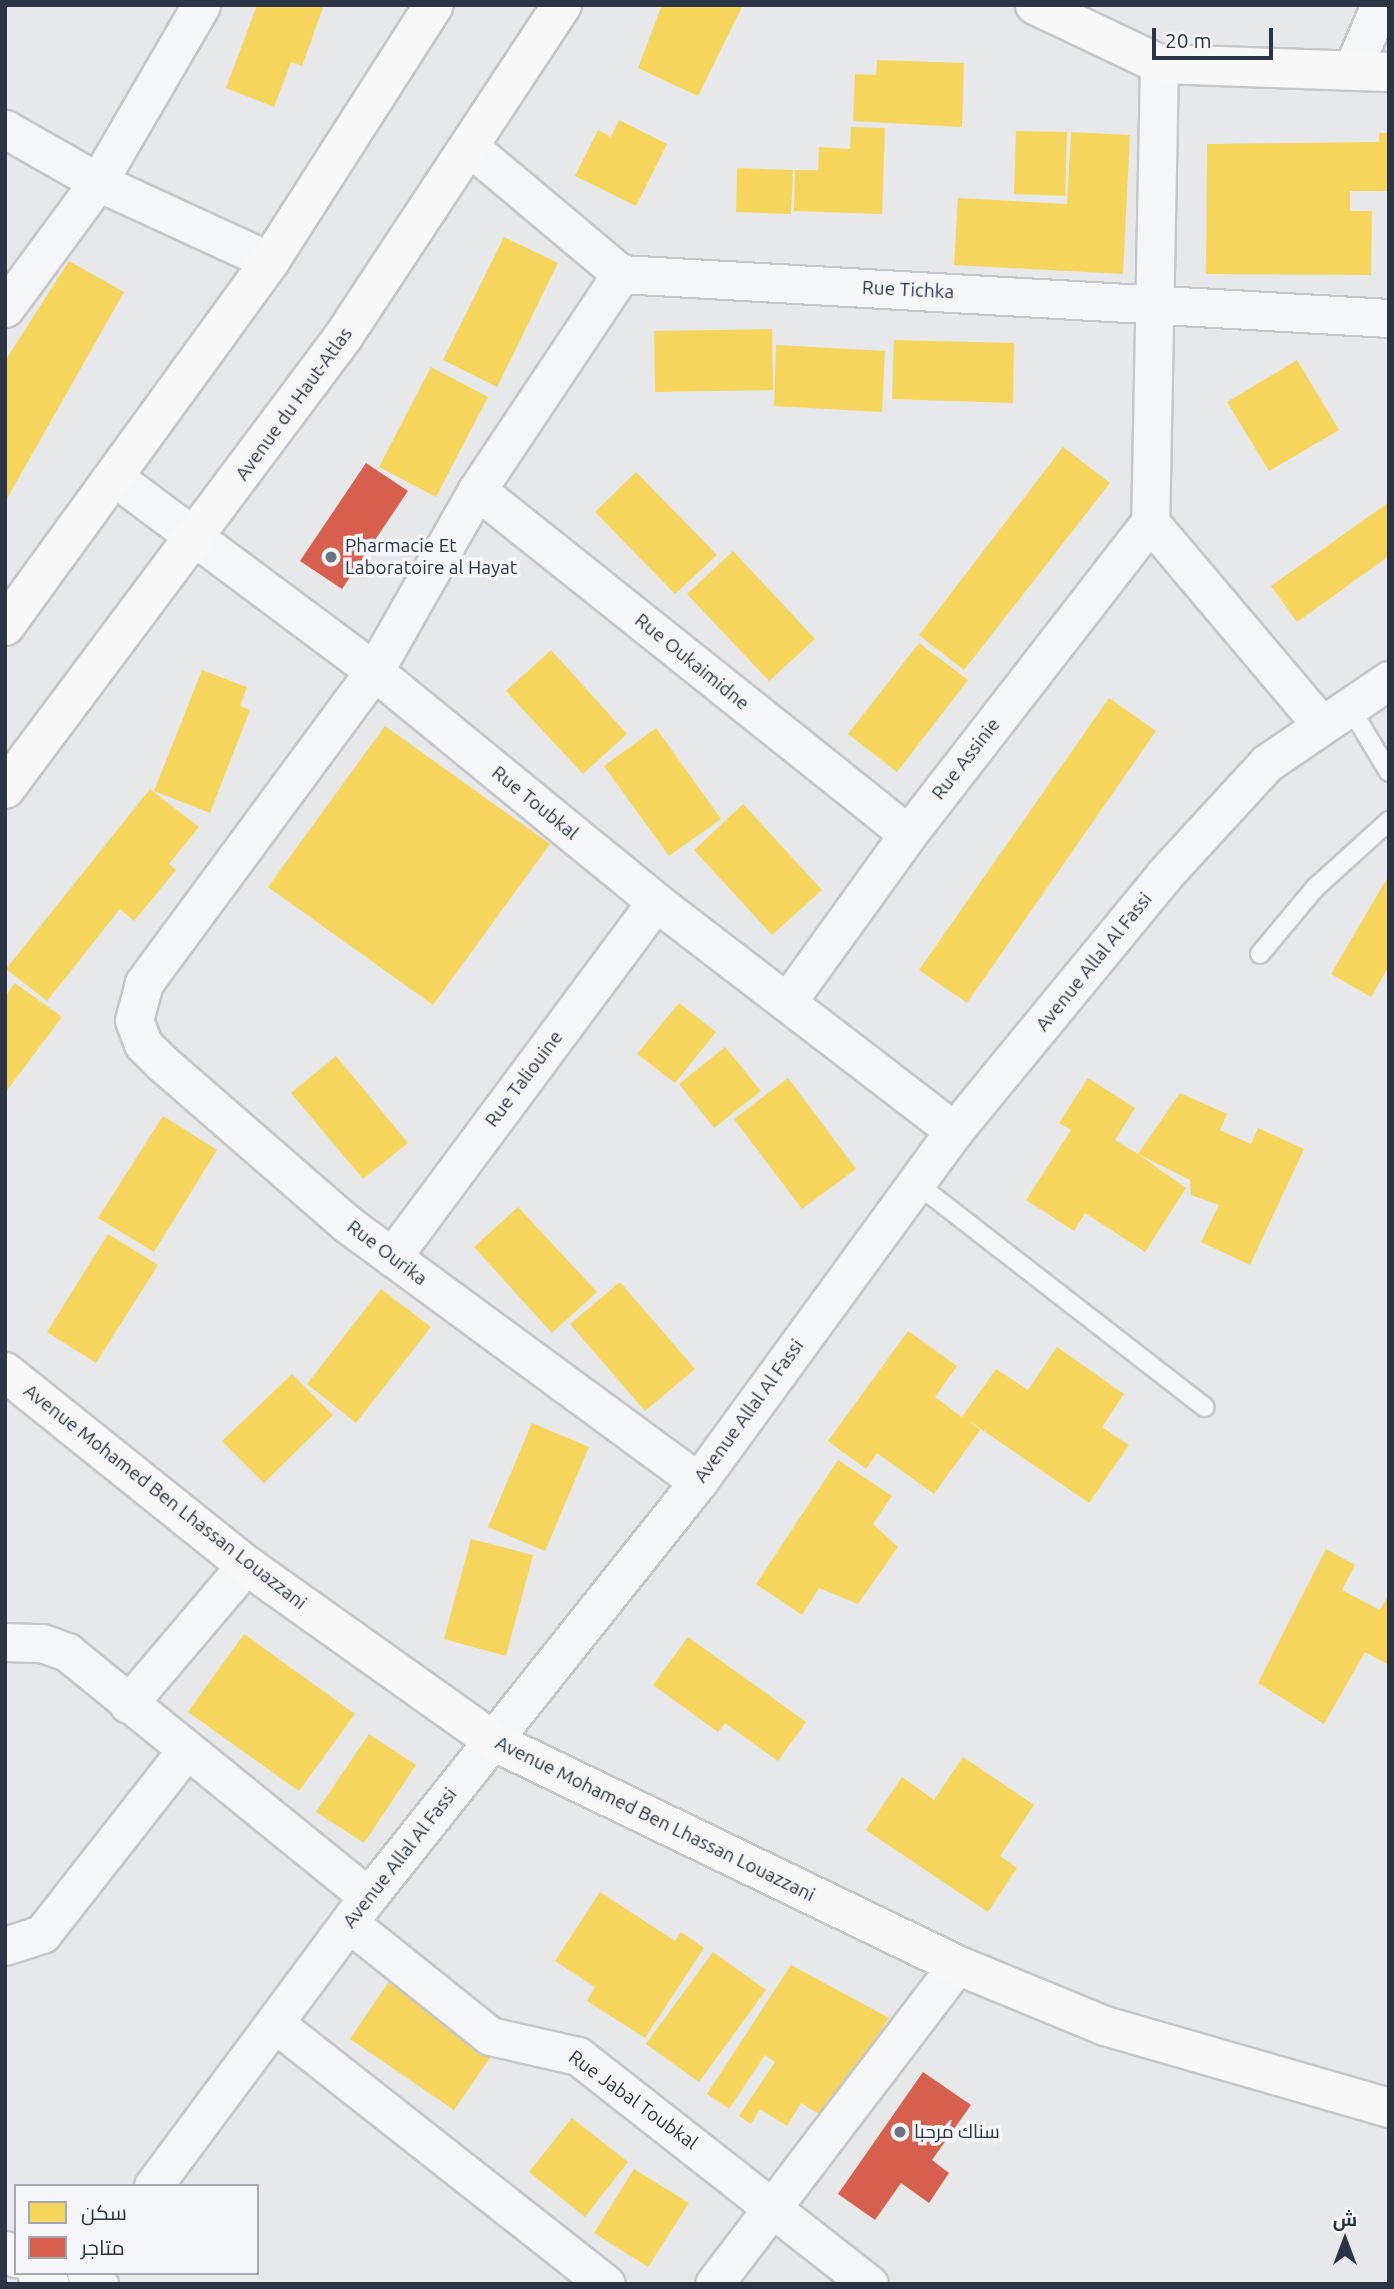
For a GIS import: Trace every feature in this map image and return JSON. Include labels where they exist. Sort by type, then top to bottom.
[{"type":"street","points":[[5,308],[98,182],[201,5]]},
{"type":"street","points":[[5,626],[270,261],[434,5]]},
{"type":"street","name":"Avenue du Haut-Atlas","points":[[5,789],[198,537],[472,149],[562,5]]},
{"type":"street","points":[[1035,5],[1159,64],[1370,71],[1380,5]]},
{"type":"street","points":[[1159,64],[1152,304],[1150,522],[1335,715]]},
{"type":"street","points":[[5,129],[98,182],[270,261]]},
{"type":"street","points":[[374,671],[477,489],[621,274],[472,149]]},
{"type":"street","name":"Rue Tichka","points":[[621,274],[1389,318]]},
{"type":"street","name":"Rue Toubkal","points":[[114,477],[198,537],[374,671],[656,902],[954,1131]]},
{"type":"street","name":"Rue Oukaimidne","points":[[477,489],[908,834]]},
{"type":"street","name":"Rue Assinie","points":[[788,1002],[908,834],[1150,522]]},
{"type":"street","name":"Rue Ourika","points":[[374,671],[144,983],[134,1020],[143,1044],[392,1257],[698,1482]]},
{"type":"street","name":"Avenue Allal Al Fassi","points":[[155,2184],[278,2026],[358,1910],[495,1742],[698,1482],[954,1131],[1164,875],[1267,763],[1389,680]]},
{"type":"street","name":"Rue Taliouine","points":[[392,1257],[656,902]]},
{"type":"street","name":"Avenue Mohamed Ben Lhassan Louazzani","points":[[5,1372],[246,1565],[495,1742],[957,1965],[1105,2026],[1389,2108]]},
{"type":"street","points":[[128,1704],[246,1565]]},
{"type":"street","name":"Rue Jabal Toubkal","points":[[5,1642],[42,1643],[67,1652],[358,1910],[490,2036],[578,2056],[775,2206],[869,2284]]},
{"type":"street","points":[[5,1946],[30,1943],[51,1924],[184,1753]]},
{"type":"street","points":[[714,2284],[957,1965]]},
{"type":"street","points":[[278,2026],[606,2284]]},
{"type":"lane","points":[[1335,715],[1389,772]]},
{"type":"lane","points":[[1260,954],[1315,888],[1389,821]]},
{"type":"lane","points":[[917,1184],[1205,1407]]},
{"type":"building: سكن","points":[[257,5],[324,5],[302,66],[291,62],[274,107],[226,88]]},
{"type":"building: سكن","points":[[662,5],[743,5],[698,96],[638,68]]},
{"type":"building: سكن","points":[[877,60],[964,63],[962,127],[853,121],[855,74],[876,75]]},
{"type":"building: سكن","points":[[619,120],[667,144],[636,206],[575,176],[598,130],[611,137]]},
{"type":"building: سكن","points":[[851,127],[885,128],[882,214],[794,211],[795,170],[818,170],[819,147],[850,149]]},
{"type":"building: سكن","points":[[1016,131],[1067,132],[1065,196],[1014,194]]},
{"type":"building: سكن","points":[[1071,132],[1130,135],[1123,274],[954,265],[958,198],[1067,204]]},
{"type":"building: سكن","points":[[1379,133],[1389,133],[1387,191],[1350,191],[1350,211],[1372,211],[1371,275],[1206,274],[1207,144],[1379,142]]},
{"type":"building: سكن","points":[[737,168],[793,170],[791,214],[736,212]]},
{"type":"building: سكن","points":[[504,237],[558,263],[497,387],[443,360]]},
{"type":"building: سكن","points":[[69,261],[124,292],[5,502],[5,361]]},
{"type":"building: سكن","points":[[772,329],[773,390],[655,392],[654,331]]},
{"type":"building: سكن","points":[[894,340],[1014,343],[1013,403],[892,399]]},
{"type":"building: سكن","points":[[776,345],[885,351],[882,412],[774,406]]},
{"type":"building: سكن","points":[[1297,360],[1339,430],[1269,471],[1227,402]]},
{"type":"building: سكن","points":[[431,367],[488,397],[436,497],[379,467]]},
{"type":"building: سكن","points":[[1063,447],[1110,483],[964,670],[919,635]]},
{"type":"building: سكن","points":[[636,472],[717,555],[675,594],[595,512]]},
{"type":"building: سكن","points":[[1389,502],[1389,556],[1297,622],[1271,586]]},
{"type":"building: سكن","points":[[733,551],[815,639],[769,681],[687,594]]},
{"type":"building: سكن","points":[[919,643],[968,680],[897,772],[848,734]]},
{"type":"building: سكن","points":[[551,650],[627,734],[583,774],[506,691]]},
{"type":"building: سكن","points":[[202,670],[247,687],[240,706],[250,710],[210,813],[154,791]]},
{"type":"building: سكن","points":[[1109,698],[1156,731],[967,1003],[919,970]]},
{"type":"building: سكن","points":[[385,726],[550,844],[433,1005],[268,887]]},
{"type":"building: سكن","points":[[656,728],[721,819],[669,856],[604,766]]},
{"type":"building: سكن","points":[[150,789],[199,827],[169,864],[176,870],[134,921],[120,909],[47,1001],[6,969]]},
{"type":"building: سكن","points":[[743,804],[822,890],[772,935],[694,850]]},
{"type":"building: سكن","points":[[1389,875],[1389,966],[1371,997],[1331,974]]},
{"type":"building: سكن","points":[[15,983],[62,1017],[5,1093],[5,997]]},
{"type":"building: سكن","points":[[679,1003],[716,1032],[675,1083],[637,1054]]},
{"type":"building: سكن","points":[[725,1047],[761,1091],[714,1128],[679,1084]]},
{"type":"building: سكن","points":[[336,1056],[408,1143],[363,1179],[291,1093]]},
{"type":"building: سكن","points":[[788,1078],[856,1169],[802,1209],[734,1119]]},
{"type":"building: سكن","points":[[1088,1078],[1135,1108],[1115,1140],[1186,1188],[1145,1252],[1085,1213],[1074,1231],[1026,1200],[1071,1130],[1059,1123]]},
{"type":"building: سكن","points":[[1180,1093],[1227,1114],[1220,1130],[1251,1144],[1258,1128],[1304,1149],[1250,1265],[1201,1242],[1219,1205],[1191,1195],[1190,1180],[1138,1154]]},
{"type":"building: سكن","points":[[163,1116],[217,1150],[154,1252],[98,1218]]},
{"type":"building: سكن","points":[[518,1207],[597,1292],[552,1333],[474,1247]]},
{"type":"building: سكن","points":[[108,1234],[158,1265],[96,1363],[47,1332]]},
{"type":"building: سكن","points":[[620,1282],[695,1369],[645,1411],[570,1324]]},
{"type":"building: سكن","points":[[381,1289],[431,1327],[356,1423],[307,1384]]},
{"type":"building: سكن","points":[[908,1331],[957,1366],[935,1397],[962,1417],[996,1369],[1028,1390],[1057,1347],[1124,1394],[1102,1427],[1129,1445],[1089,1503],[968,1420],[980,1430],[934,1494],[877,1453],[866,1469],[828,1441]]},
{"type":"building: سكن","points":[[292,1374],[333,1415],[264,1483],[222,1441]]},
{"type":"building: سكن","points":[[532,1423],[589,1447],[545,1551],[488,1527]]},
{"type":"building: سكن","points":[[838,1460],[892,1496],[873,1524],[898,1547],[858,1604],[819,1588],[802,1615],[756,1584]]},
{"type":"building: سكن","points":[[471,1539],[533,1555],[506,1656],[444,1639]]},
{"type":"building: سكن","points":[[1326,1549],[1355,1565],[1342,1590],[1380,1610],[1389,1594],[1389,1665],[1365,1652],[1324,1724],[1258,1683]]},
{"type":"building: سكن","points":[[244,1634],[355,1714],[299,1791],[188,1712]]},
{"type":"building: سكن","points":[[688,1637],[806,1722],[778,1761],[725,1723],[718,1732],[653,1685]]},
{"type":"building: سكن","points":[[369,1734],[416,1765],[364,1843],[316,1812]]},
{"type":"building: سكن","points":[[963,1757],[1034,1805],[1000,1856],[1017,1868],[988,1912],[866,1830],[902,1777],[934,1800]]},
{"type":"building: سكن","points":[[600,1892],[675,1941],[681,1932],[704,1948],[645,2038],[587,2001],[595,1987],[555,1961]]},
{"type":"building: سكن","points":[[713,1952],[766,1990],[699,2082],[646,2044]]},
{"type":"building: سكن","points":[[791,1965],[889,2018],[824,2117],[801,2103],[787,2126],[760,2109],[751,2124],[739,2116],[775,2062],[765,2055],[729,2109],[707,2094]]},
{"type":"building: سكن","points":[[392,1977],[496,2049],[454,2110],[350,2039]]},
{"type":"building: سكن","points":[[572,2118],[628,2162],[585,2217],[529,2172]]},
{"type":"building: سكن","points":[[634,2169],[689,2203],[648,2267],[594,2233]]},
{"type":"building: متاجر","points":[[366,463],[408,491],[342,589],[300,561]]},
{"type":"building: متاجر","points":[[923,2072],[971,2105],[932,2160],[949,2173],[929,2203],[901,2183],[875,2220],[838,2194]]},
{"type":"place","name":"Pharmacie Et Laboratoire al Hayat","points":[[331,557]]},
{"type":"place","name":"سناك مرحبا","points":[[900,2132]]}]
